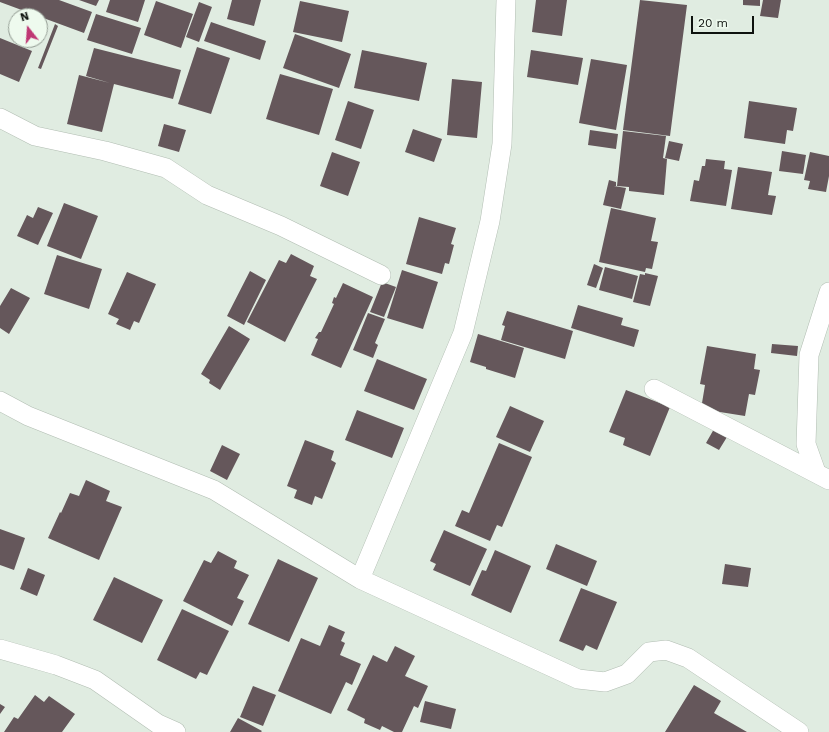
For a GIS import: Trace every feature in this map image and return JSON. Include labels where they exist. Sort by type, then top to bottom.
[{"type":"street","points":[[360,579],[463,333],[490,220],[502,144],[506,0]]},
{"type":"street","points":[[0,118],[35,136],[106,151],[166,168],[207,195],[281,226],[382,275]]},
{"type":"street","points":[[823,476],[806,444],[809,355],[829,292]]},
{"type":"street","points":[[654,389],[823,476]]},
{"type":"street","points":[[0,401],[28,416],[214,490],[360,579],[578,679],[605,682],[627,674],[648,652],[666,650],[688,658],[799,732]]},
{"type":"street","points":[[0,649],[56,665],[96,680],[158,724],[176,732]]},
{"type":"building","points":[[0,0],[59,0],[92,12],[84,33],[48,20],[48,8],[16,8],[0,2]]},
{"type":"building","points":[[79,0],[99,0],[96,6]]},
{"type":"building","points":[[110,0],[145,0],[138,22],[106,12]]},
{"type":"building","points":[[232,0],[261,0],[254,26],[227,19]]},
{"type":"building","points":[[536,0],[567,0],[562,36],[532,32]]},
{"type":"building","points":[[640,0],[687,5],[670,136],[623,130]]},
{"type":"building","points":[[743,0],[760,0],[760,6],[743,5]]},
{"type":"building","points":[[763,0],[781,0],[778,18],[760,16]]},
{"type":"building","points":[[156,1],[193,14],[181,48],[144,35]]},
{"type":"building","points":[[300,1],[349,11],[342,42],[293,32]]},
{"type":"building","points":[[199,2],[212,7],[199,42],[186,37]]},
{"type":"building","points":[[96,14],[141,28],[132,54],[87,40]]},
{"type":"building","points":[[211,22],[266,41],[260,60],[204,41]]},
{"type":"building","points":[[55,24],[58,26],[41,69],[38,68],[46,48],[48,48],[48,42]]},
{"type":"building","points":[[295,34],[351,54],[339,88],[283,68]]},
{"type":"building","points":[[0,38],[8,41],[8,48],[25,48],[32,51],[19,82],[0,74]]},
{"type":"building","points":[[197,47],[230,58],[211,114],[178,104]]},
{"type":"building","points":[[94,48],[181,70],[173,99],[114,84],[102,132],[67,124],[79,75],[110,83],[86,76]]},
{"type":"building","points":[[362,50],[427,63],[419,101],[354,88]]},
{"type":"building","points":[[531,50],[583,58],[578,85],[527,77]]},
{"type":"building","points":[[591,59],[627,65],[616,130],[579,123]]},
{"type":"building","points":[[280,74],[333,89],[319,135],[266,119]]},
{"type":"building","points":[[452,79],[482,82],[477,138],[447,135]]},
{"type":"building","points":[[348,101],[374,110],[361,149],[335,140]]},
{"type":"building","points":[[749,101],[797,108],[793,131],[787,130],[785,144],[744,138]]},
{"type":"building","points":[[164,124],[186,130],[179,152],[158,146]]},
{"type":"building","points":[[413,129],[442,139],[434,162],[405,152]]},
{"type":"building","points":[[590,130],[618,134],[616,149],[588,145]]},
{"type":"building","points":[[623,131],[666,136],[663,158],[667,159],[664,195],[629,191],[629,187],[617,186]]},
{"type":"building","points":[[669,141],[683,144],[679,161],[665,158]]},
{"type":"building","points":[[782,151],[806,155],[803,174],[779,171]]},
{"type":"building","points":[[332,152],[360,162],[348,196],[320,186]]},
{"type":"building","points":[[810,152],[829,156],[829,176],[826,192],[808,189],[810,181],[804,180]]},
{"type":"building","points":[[706,159],[725,161],[724,169],[732,170],[726,206],[690,201],[694,180],[699,181],[702,166],[705,166]]},
{"type":"building","points":[[738,167],[772,172],[768,195],[776,196],[772,215],[731,209]]},
{"type":"building","points":[[609,180],[616,182],[616,186],[614,186],[626,188],[621,209],[603,205]]},
{"type":"building","points":[[64,203],[98,216],[81,259],[47,246]]},
{"type":"building","points":[[38,207],[53,213],[38,245],[17,236],[27,215],[33,218]]},
{"type":"building","points":[[611,208],[656,218],[651,241],[658,242],[652,269],[646,268],[645,272],[599,262]]},
{"type":"building","points":[[419,217],[456,228],[451,244],[454,245],[449,264],[445,263],[442,274],[406,264]]},
{"type":"building","points":[[291,254],[314,266],[310,276],[317,279],[285,342],[247,322],[279,260],[286,263]]},
{"type":"building","points":[[57,255],[102,269],[89,309],[44,294]]},
{"type":"building","points":[[594,264],[603,268],[596,288],[587,285]]},
{"type":"building","points":[[605,267],[638,276],[632,299],[599,290]]},
{"type":"building","points":[[402,270],[438,282],[423,329],[387,318]]},
{"type":"building","points":[[250,271],[266,280],[244,325],[227,316]]},
{"type":"building","points":[[127,272],[156,284],[139,323],[134,321],[130,330],[116,324],[119,319],[108,314]]},
{"type":"building","points":[[645,273],[658,276],[650,306],[633,302],[640,274],[645,275]]},
{"type":"building","points":[[382,282],[396,287],[384,317],[370,312]]},
{"type":"building","points":[[343,283],[373,297],[341,368],[311,355],[318,339],[315,338],[319,332],[321,332],[334,304],[332,303],[334,297],[336,298]]},
{"type":"building","points":[[11,288],[30,298],[9,334],[0,328],[0,306]]},
{"type":"building","points":[[578,305],[623,318],[621,325],[639,330],[634,347],[571,328]]},
{"type":"building","points":[[507,311],[573,331],[565,359],[501,340],[505,326],[502,325]]},
{"type":"building","points":[[368,313],[385,319],[375,343],[378,345],[373,358],[353,350]]},
{"type":"building","points":[[229,326],[250,339],[220,390],[209,383],[210,380],[201,374]]},
{"type":"building","points":[[478,334],[524,348],[515,378],[486,369],[486,367],[470,362]]},
{"type":"building","points":[[772,344],[798,346],[797,356],[771,353]]},
{"type":"building","points":[[707,346],[756,354],[754,369],[760,370],[755,395],[749,394],[745,416],[701,409],[705,385],[700,384]]},
{"type":"building","points":[[377,359],[427,379],[414,410],[364,391]]},
{"type":"building","points":[[626,390],[670,407],[650,456],[623,445],[625,438],[609,432]]},
{"type":"building","points":[[510,406],[544,421],[530,452],[496,437]]},
{"type":"building","points":[[357,410],[404,428],[392,458],[345,440]]},
{"type":"building","points":[[714,429],[727,437],[719,450],[706,443]]},
{"type":"building","points":[[305,440],[334,451],[331,460],[336,463],[322,499],[315,496],[312,505],[294,498],[297,490],[287,486]]},
{"type":"building","points":[[499,443],[532,457],[502,527],[497,525],[490,541],[455,526],[462,510],[469,513]]},
{"type":"building","points":[[222,445],[240,454],[227,480],[210,471]]},
{"type":"building","points":[[86,480],[110,491],[106,501],[122,507],[99,560],[48,538],[70,493],[79,496]]},
{"type":"building","points":[[0,529],[25,538],[14,570],[0,565]]},
{"type":"building","points":[[444,530],[487,549],[470,586],[433,570],[436,564],[430,561]]},
{"type":"building","points":[[556,544],[597,561],[587,586],[546,569]]},
{"type":"building","points":[[495,550],[531,566],[511,613],[471,595],[482,570],[486,571]]},
{"type":"building","points":[[218,551],[237,561],[234,568],[249,575],[237,598],[244,601],[232,626],[183,601],[204,560],[211,563]]},
{"type":"building","points":[[278,559],[318,578],[289,642],[248,624]]},
{"type":"building","points":[[725,564],[751,568],[748,587],[722,584]]},
{"type":"building","points":[[28,568],[45,575],[37,596],[20,589]]},
{"type":"building","points":[[114,577],[163,600],[142,643],[93,620]]},
{"type":"building","points":[[581,588],[617,602],[597,650],[586,645],[583,651],[559,641]]},
{"type":"building","points":[[182,609],[229,631],[207,675],[200,672],[196,679],[157,660]]},
{"type":"building","points":[[329,625],[345,632],[341,641],[345,643],[340,655],[361,664],[352,685],[346,682],[331,714],[278,691],[301,638],[320,646]]},
{"type":"building","points":[[395,646],[415,656],[405,676],[428,686],[418,708],[414,706],[402,732],[394,732],[382,726],[380,730],[364,723],[365,719],[347,710],[373,655],[387,662]]},
{"type":"building","points":[[694,685],[721,701],[714,713],[747,732],[665,732]]},
{"type":"building","points":[[253,686],[276,695],[263,726],[240,717]]},
{"type":"building","points":[[35,695],[44,702],[49,696],[75,714],[62,732],[4,732],[14,717],[18,719]]},
{"type":"building","points":[[425,701],[456,709],[451,729],[420,722]]},
{"type":"building","points":[[0,704],[5,707],[0,714]]},
{"type":"building","points":[[238,718],[262,731],[230,732]]}]
